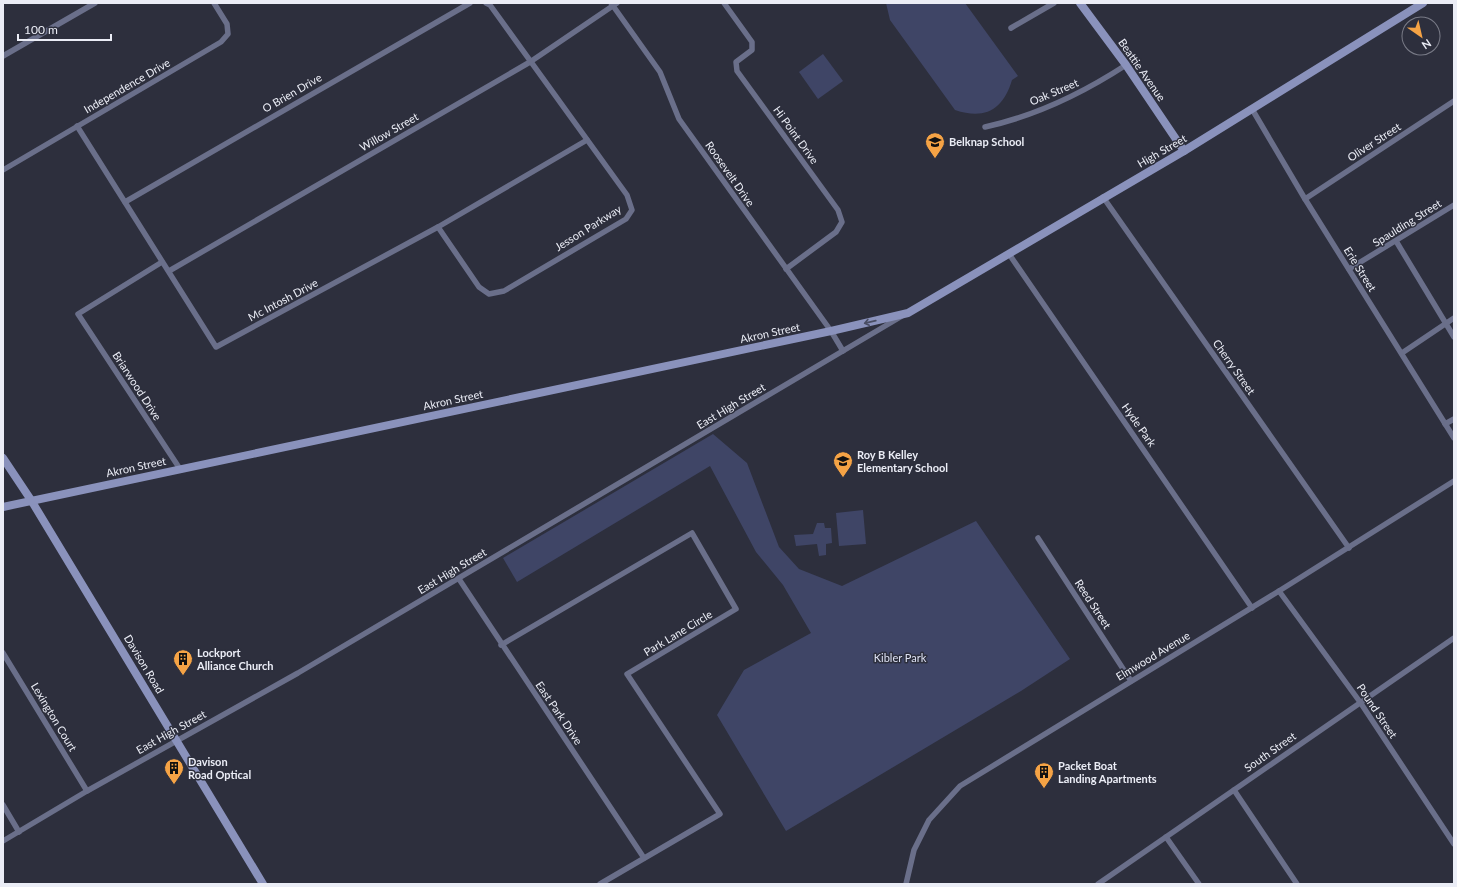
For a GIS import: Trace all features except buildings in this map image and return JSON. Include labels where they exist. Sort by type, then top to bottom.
[{"type":"main road","name":"Beattie Avenue","points":[[1080,3],[1126,65],[1184,151]]},
{"type":"main road","name":"High Street","points":[[908,313],[1103,197],[1184,151],[1424,3]]},
{"type":"main road","name":"Akron Street","points":[[3,507],[831,331],[908,313]]},
{"type":"main road","name":"Davison Road","points":[[3,458],[31,500],[263,884]]},
{"type":"street","points":[[3,56],[95,3]]},
{"type":"street","name":"Independence Drive","points":[[3,170],[221,42],[228,34],[227,24],[214,3]]},
{"type":"street","name":"O Brien Drive","points":[[125,202],[470,3]]},
{"type":"street","points":[[486,3],[490,5],[530,62]]},
{"type":"street","name":"Hi Point Drive","points":[[724,3],[752,42],[752,50],[736,62],[737,71],[838,210],[842,222],[836,232],[786,269]]},
{"type":"street","points":[[1011,28],[1054,3]]},
{"type":"street","name":"Willow Street","points":[[169,272],[530,62],[613,4]]},
{"type":"street","name":"Roosevelt Drive","points":[[613,4],[660,72],[679,118],[831,331],[843,351]]},
{"type":"street","name":"Jesson Parkway","points":[[438,227],[479,287],[489,294],[504,291],[626,219],[632,210],[627,195],[530,62]]},
{"type":"street","name":"Oak Street","points":[[985,127],[1016,118],[1059,102],[1098,83],[1126,65]]},
{"type":"street","name":"Oliver Street","points":[[1305,199],[1454,101]]},
{"type":"street","name":"Erie Street","points":[[1252,109],[1305,199],[1454,438]]},
{"type":"street","name":"Mc Intosh Drive","points":[[77,126],[216,347],[438,227],[587,140]]},
{"type":"street","name":"Cherry Street","points":[[1103,197],[1348,548]]},
{"type":"street","name":"Spaulding Street","points":[[1349,269],[1454,205]]},
{"type":"street","points":[[1396,241],[1454,337]]},
{"type":"street","name":"Hyde Park","points":[[1009,254],[1252,608]]},
{"type":"street","name":"Briarwood Drive","points":[[162,262],[78,314],[180,469]]},
{"type":"street","name":"East High Street","points":[[3,842],[87,791],[298,673],[459,579],[908,313]]},
{"type":"street","points":[[1402,353],[1454,318]]},
{"type":"street","points":[[1445,424],[1454,419]]},
{"type":"street","name":"Elmwood Avenue","points":[[906,884],[914,850],[929,820],[960,786],[1252,608],[1454,481]]},
{"type":"street","name":"Park Lane Circle","points":[[501,645],[692,533],[736,609],[627,674],[720,814],[600,884]]},
{"type":"street","name":"Reed Street","points":[[1038,538],[1131,681]]},
{"type":"street","name":"East Park Drive","points":[[459,579],[501,645],[644,858]]},
{"type":"street","name":"Pound Street","points":[[1279,591],[1360,702],[1454,844]]},
{"type":"street","name":"South Street","points":[[1098,884],[1454,638]]},
{"type":"street","name":"Lexington Court","points":[[3,653],[87,791]]},
{"type":"street","points":[[1234,790],[1297,884]]},
{"type":"street","points":[[3,805],[19,832]]},
{"type":"street","points":[[1166,837],[1199,884]]},
{"type":"green space","points":[[886,3],[965,3],[1018,76],[1012,80],[1004,99],[991,110],[984,113],[975,114],[955,110],[890,20]]},
{"type":"green space","points":[[823,54],[843,81],[818,99],[799,72]]},
{"type":"green space","name":"Kibler Park","points":[[713,434],[747,463],[779,547],[799,569],[842,586],[976,521],[1070,659],[1021,691],[786,831],[717,715],[744,670],[811,633],[783,585],[756,552],[710,466],[517,582],[503,558]]},
{"type":"green space","points":[[863,510],[866,544],[839,546],[836,513]]},
{"type":"green space","points":[[817,523],[824,523],[825,528],[831,528],[832,543],[826,544],[826,555],[819,556],[817,544],[796,546],[794,535],[813,534]]},
{"type":"place","name":"Belknap School","points":[[935,159]]},
{"type":"place","name":"Roy B Kelley Elementary School","points":[[843,478]]},
{"type":"place","name":"Lockport Alliance Church","points":[[183,676]]},
{"type":"place","name":"Davison Road Optical","points":[[174,785]]},
{"type":"place","name":"Packet Boat Landing Apartments","points":[[1044,789]]}]
